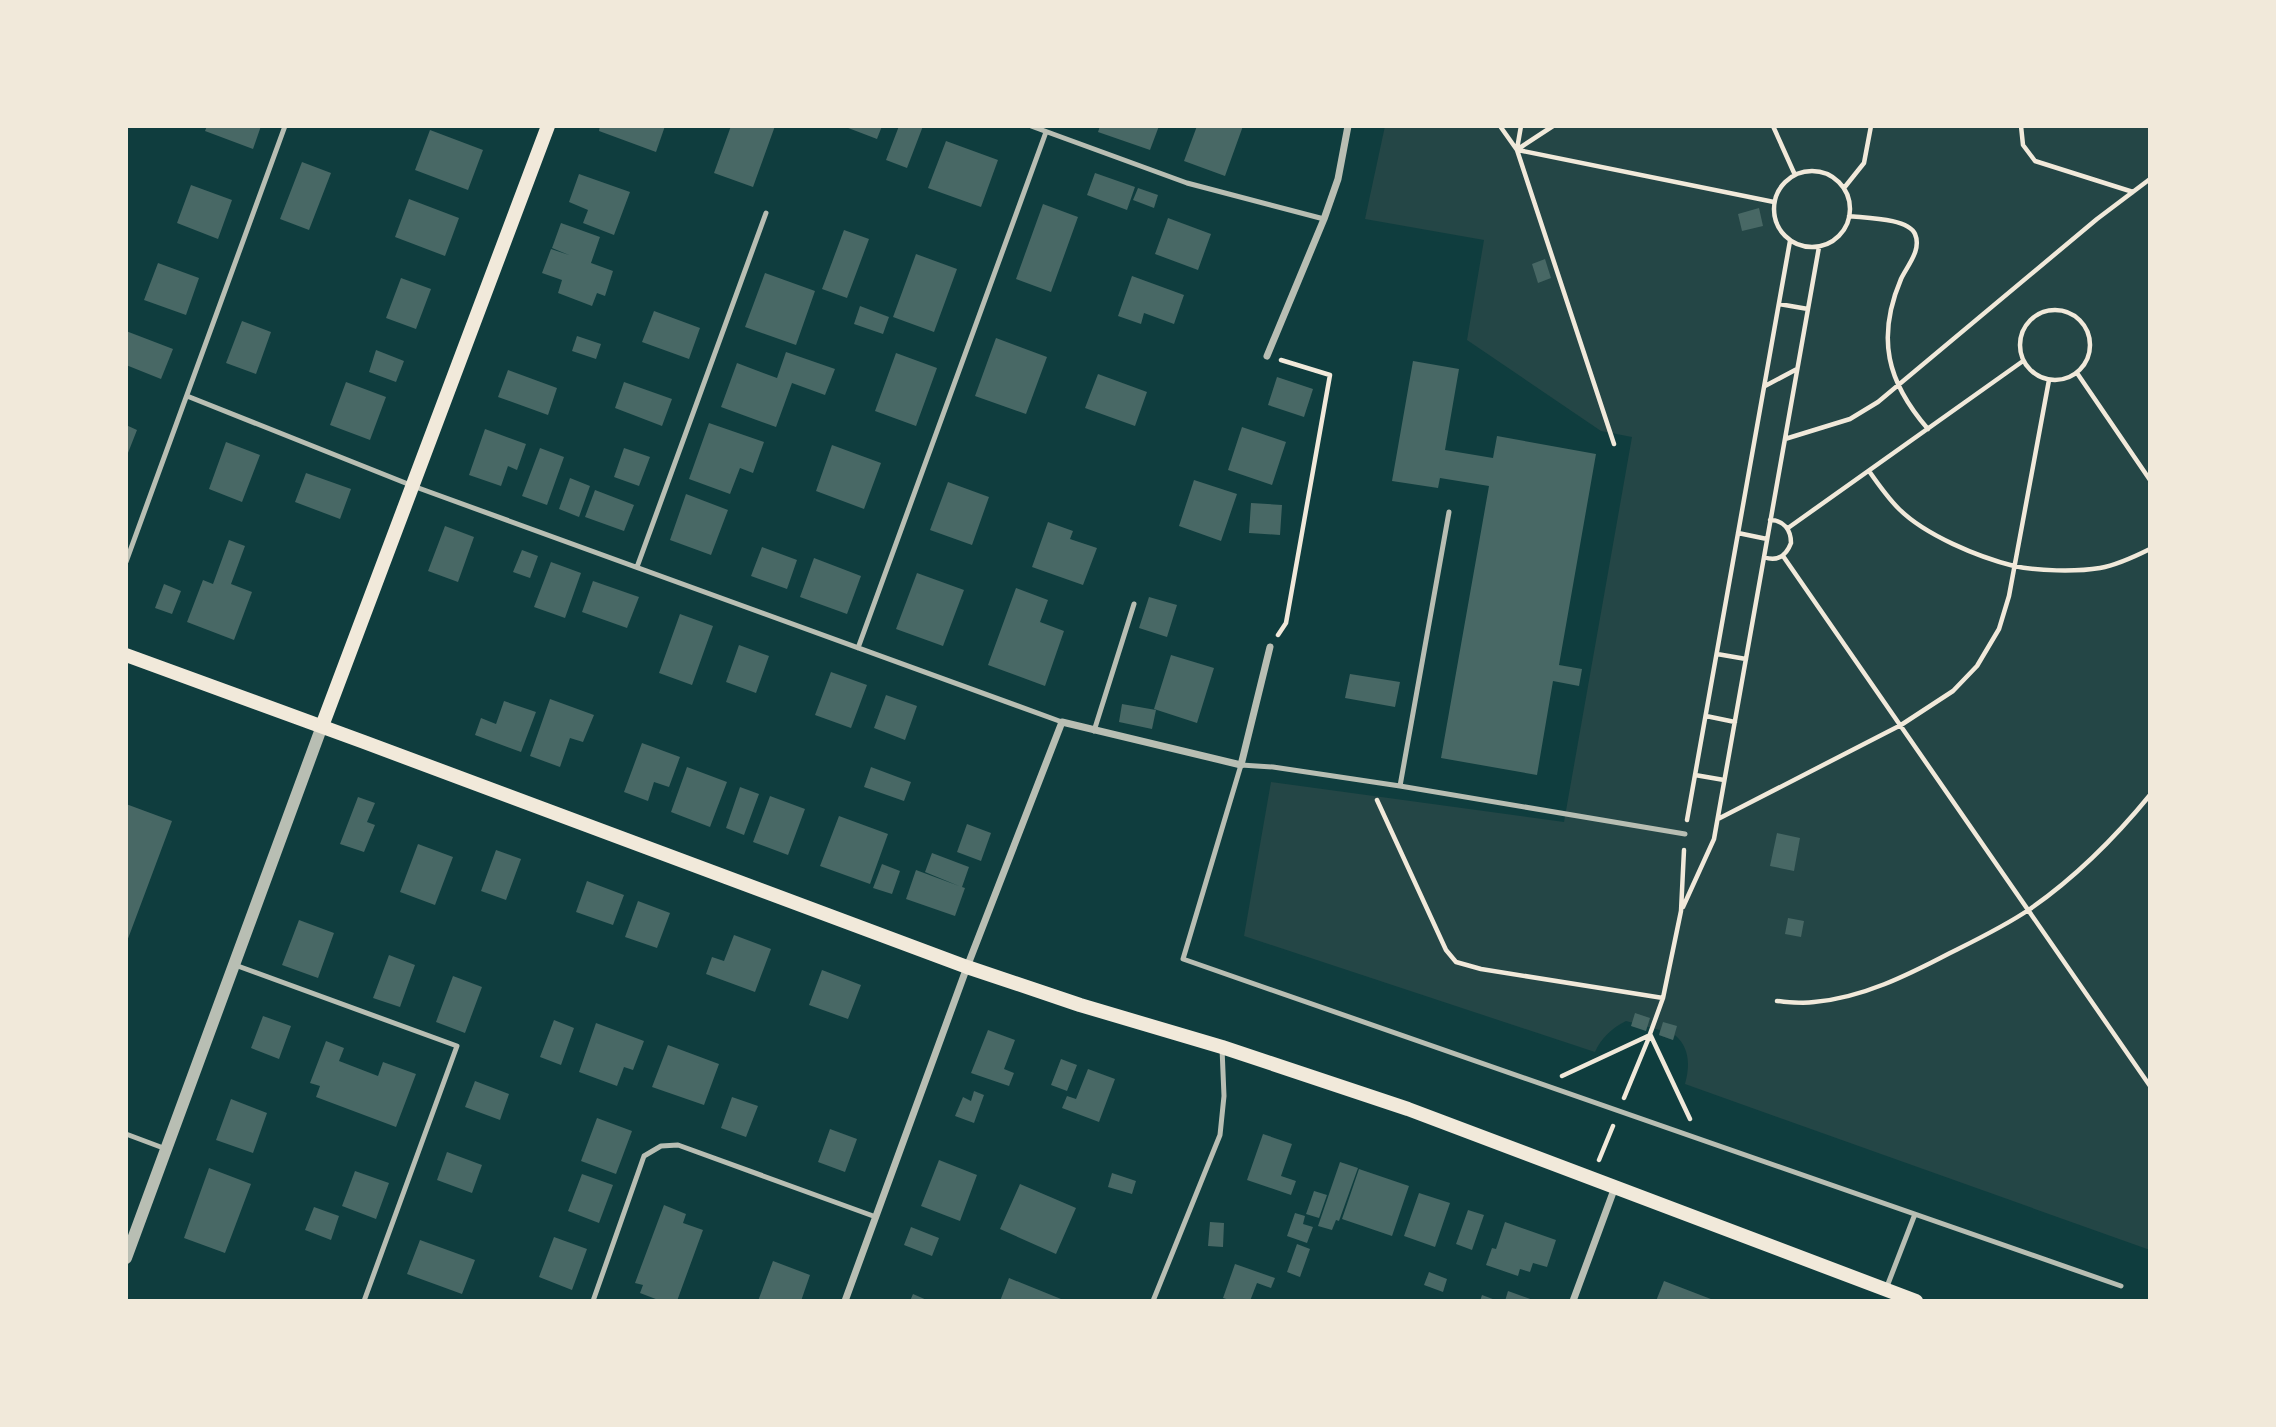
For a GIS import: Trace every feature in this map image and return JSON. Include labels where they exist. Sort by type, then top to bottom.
[{"type":"main road","points":[[322,726],[548,126]]},
{"type":"main road","points":[[126,655],[967,967],[1408,1109],[1916,1301]]},
{"type":"street","points":[[1267,356],[1324,219],[1338,179],[1348,126]]},
{"type":"street","points":[[845,1301],[967,967],[1062,722],[1241,765],[1270,647]]},
{"type":"street","points":[[126,1258],[322,726]]},
{"type":"street","points":[[1573,1301],[1616,1186]]},
{"type":"lane","points":[[126,562],[285,126]]},
{"type":"lane","points":[[1031,126],[1187,183],[1324,219]]},
{"type":"lane","points":[[858,648],[1046,132]]},
{"type":"lane","points":[[637,567],[766,213]]},
{"type":"lane","points":[[187,396],[413,486],[1062,722]]},
{"type":"lane","points":[[1400,786],[1449,512]]},
{"type":"lane","points":[[1094,731],[1134,604]]},
{"type":"lane","points":[[1685,834],[1400,786],[1241,765],[1183,959],[2121,1286]]},
{"type":"lane","points":[[234,964],[457,1046],[364,1301]]},
{"type":"lane","points":[[1153,1301],[1220,1135],[1224,1096],[1222,1047]]},
{"type":"lane","points":[[126,1134],[166,1149]]},
{"type":"lane","points":[[593,1301],[644,1156],[661,1146],[678,1144],[876,1217]]},
{"type":"lane","points":[[1886,1289],[1915,1214]]},
{"type":"path","points":[[1500,126],[1517,150],[1614,444]]},
{"type":"path","points":[[1517,150],[1521,126]]},
{"type":"path","points":[[1517,150],[1553,126]]},
{"type":"path","points":[[1773,126],[1795,175]]},
{"type":"path","points":[[1844,188],[1864,163],[1871,126]]},
{"type":"path","points":[[2021,126],[2023,145],[2035,160],[2133,192]]},
{"type":"path","points":[[1517,150],[1774,202]]},
{"type":"path","points":[[1804,171],[1819,171],[1833,177],[1844,188],[1850,202],[1850,216],[1844,230],[1833,241],[1819,247],[1804,247],[1790,241],[1780,231],[1774,217],[1774,202],[1780,188],[1795,175],[1804,171]]},
{"type":"path","points":[[1785,439],[1850,419],[1878,402],[2150,179]]},
{"type":"path","points":[[1850,216],[1902,223],[1916,235],[1913,260],[1902,277],[1895,298],[1888,330],[1888,354],[1896,385],[1908,407],[1928,429]]},
{"type":"path","points":[[1544,1085],[1650,1034],[1663,998],[1681,911],[1685,834],[1790,241]]},
{"type":"path","points":[[1681,911],[1714,839],[1819,247]]},
{"type":"path","points":[[1779,304],[1808,309]]},
{"type":"path","points":[[2063,310],[2082,322],[2091,343],[2089,354],[2077,373],[2068,378],[2049,380],[2038,377],[2023,361],[2020,338],[2031,319],[2040,313],[2063,310]]},
{"type":"path","points":[[1267,356],[1330,375],[1286,623],[1270,647]]},
{"type":"path","points":[[1788,528],[2023,361]]},
{"type":"path","points":[[1765,387],[1797,369]]},
{"type":"path","points":[[2077,373],[2150,480]]},
{"type":"path","points":[[1717,819],[1901,726],[1953,691],[1977,666],[1999,629],[2009,596],[2049,380]]},
{"type":"path","points":[[1868,471],[1899,510],[1923,527],[1959,547],[2014,566],[2100,568],[2150,549]]},
{"type":"path","points":[[1764,557],[1776,559],[1783,556],[1791,543],[1788,528],[1783,523],[1770,520]]},
{"type":"path","points":[[1738,533],[1767,538]]},
{"type":"path","points":[[1783,556],[2150,1086]]},
{"type":"path","points":[[1717,654],[1746,659]]},
{"type":"path","points":[[1706,716],[1735,722]]},
{"type":"path","points":[[1695,775],[1724,780]]},
{"type":"path","points":[[1777,1001],[1812,1003],[1840,999],[1879,986],[1930,963],[2028,910],[2075,874],[2115,838],[2150,796]]},
{"type":"path","points":[[1377,800],[1446,950],[1456,962],[1481,969],[1663,998]]},
{"type":"path","points":[[1650,1034],[1699,1139]]},
{"type":"shaded area","points":[[1385,126],[2150,126],[2150,1250],[1685,1084],[1688,1058],[1684,1046],[1675,1035],[1673,1040],[1659,1035],[1660,1030],[1626,1021],[1600,1042],[1595,1052],[1244,936],[1271,782],[1564,822],[1632,437],[1601,431],[1467,340],[1484,240],[1365,219]]},
{"type":"building","points":[[207,126],[261,126],[253,149],[205,131]]},
{"type":"building","points":[[600,126],[665,126],[656,152],[599,131]]},
{"type":"building","points":[[731,126],[775,126],[753,187],[714,173]]},
{"type":"building","points":[[843,126],[882,126],[877,139]]},
{"type":"building","points":[[899,126],[923,126],[907,168],[886,160]]},
{"type":"building","points":[[1100,126],[1159,126],[1150,150],[1098,132]]},
{"type":"building","points":[[1197,126],[1243,126],[1225,176],[1184,161]]},
{"type":"building","points":[[430,130],[483,150],[468,190],[415,170]]},
{"type":"building","points":[[946,141],[998,160],[981,207],[928,188]]},
{"type":"building","points":[[302,162],[331,173],[309,230],[280,219]]},
{"type":"building","points":[[1095,173],[1135,187],[1127,210],[1087,195]]},
{"type":"building","points":[[579,174],[630,192],[614,235],[583,223],[588,210],[569,202]]},
{"type":"building","points":[[191,185],[232,200],[218,239],[177,223]]},
{"type":"building","points":[[1138,188],[1158,195],[1154,208],[1133,200]]},
{"type":"building","points":[[409,199],[459,218],[445,256],[395,237]]},
{"type":"building","points":[[1043,204],[1078,217],[1051,292],[1016,279]]},
{"type":"building","points":[[1759,208],[1763,226],[1742,231],[1738,214]]},
{"type":"building","points":[[1168,218],[1211,234],[1198,270],[1155,254]]},
{"type":"building","points":[[561,223],[600,237],[591,263],[613,271],[605,296],[597,293],[592,306],[558,293],[562,280],[542,273],[551,249],[569,255],[552,248]]},
{"type":"building","points":[[844,230],[869,239],[847,298],[822,289]]},
{"type":"building","points":[[916,254],[957,269],[934,332],[893,317]]},
{"type":"building","points":[[1545,259],[1551,278],[1538,283],[1532,264]]},
{"type":"building","points":[[158,263],[199,278],[186,315],[144,300]]},
{"type":"building","points":[[765,273],[815,291],[796,345],[745,327]]},
{"type":"building","points":[[1132,276],[1184,295],[1174,324],[1144,313],[1141,324],[1118,316]]},
{"type":"building","points":[[401,278],[431,289],[416,329],[386,318]]},
{"type":"building","points":[[860,306],[889,317],[883,334],[854,324]]},
{"type":"building","points":[[654,311],[700,328],[689,359],[642,342]]},
{"type":"building","points":[[242,321],[271,332],[256,374],[226,363]]},
{"type":"building","points":[[126,331],[173,349],[161,379],[126,365]]},
{"type":"building","points":[[577,336],[601,344],[596,359],[572,351]]},
{"type":"building","points":[[996,338],[1047,357],[1026,414],[975,396]]},
{"type":"building","points":[[376,350],[404,361],[396,382],[369,372]]},
{"type":"building","points":[[786,352],[835,369],[825,395],[792,383],[776,427],[721,407],[737,363],[777,378]]},
{"type":"building","points":[[896,353],[937,368],[916,426],[875,411]]},
{"type":"building","points":[[1413,361],[1459,369],[1445,450],[1493,458],[1497,436],[1596,454],[1559,665],[1582,669],[1579,686],[1553,681],[1537,775],[1441,758],[1489,486],[1440,478],[1438,488],[1392,481]]},
{"type":"building","points":[[508,370],[557,388],[548,415],[498,397]]},
{"type":"building","points":[[1098,374],[1147,392],[1135,426],[1085,408]]},
{"type":"building","points":[[1277,377],[1313,389],[1304,417],[1268,405]]},
{"type":"building","points":[[346,382],[386,397],[370,440],[330,425]]},
{"type":"building","points":[[624,382],[672,399],[662,426],[615,408]]},
{"type":"building","points":[[709,423],[764,442],[753,473],[740,468],[730,494],[689,479]]},
{"type":"building","points":[[126,425],[137,430],[126,458]]},
{"type":"building","points":[[1242,427],[1286,442],[1272,485],[1228,470]]},
{"type":"building","points":[[485,429],[526,444],[517,470],[508,466],[501,486],[469,475]]},
{"type":"building","points":[[226,442],[260,455],[242,502],[209,489]]},
{"type":"building","points":[[832,445],[881,463],[864,509],[816,491]]},
{"type":"building","points":[[540,448],[564,457],[547,505],[522,496]]},
{"type":"building","points":[[624,448],[650,457],[639,486],[614,477]]},
{"type":"building","points":[[306,473],[351,489],[340,519],[295,502]]},
{"type":"building","points":[[570,478],[590,486],[579,517],[559,509]]},
{"type":"building","points":[[1194,480],[1237,494],[1221,541],[1179,526]]},
{"type":"building","points":[[948,482],[989,497],[972,545],[930,530]]},
{"type":"building","points":[[595,490],[634,505],[624,531],[585,517]]},
{"type":"building","points":[[686,494],[728,510],[711,555],[670,540]]},
{"type":"building","points":[[1251,503],[1282,505],[1280,535],[1249,533]]},
{"type":"building","points":[[1048,522],[1073,531],[1070,539],[1097,548],[1083,585],[1032,567]]},
{"type":"building","points":[[445,526],[474,537],[458,582],[428,571]]},
{"type":"building","points":[[229,540],[245,546],[231,584],[252,592],[234,640],[187,622],[203,580],[213,584]]},
{"type":"building","points":[[762,547],[797,560],[787,589],[751,576]]},
{"type":"building","points":[[522,550],[538,556],[530,578],[513,572]]},
{"type":"building","points":[[814,558],[861,576],[847,614],[800,597]]},
{"type":"building","points":[[551,562],[581,573],[565,618],[534,607]]},
{"type":"building","points":[[917,573],[964,590],[943,646],[896,629]]},
{"type":"building","points":[[593,581],[639,597],[627,628],[582,612]]},
{"type":"building","points":[[164,584],[181,591],[172,614],[155,608]]},
{"type":"building","points":[[1016,588],[1048,600],[1040,622],[1064,631],[1045,686],[988,665]]},
{"type":"building","points":[[1149,597],[1177,605],[1167,637],[1139,628]]},
{"type":"building","points":[[680,614],[713,626],[692,685],[659,673]]},
{"type":"building","points":[[739,645],[769,656],[756,693],[726,682]]},
{"type":"building","points":[[1171,655],[1214,668],[1197,723],[1154,709]]},
{"type":"building","points":[[831,672],[867,685],[851,728],[815,715]]},
{"type":"building","points":[[1350,674],[1400,682],[1395,707],[1345,698]]},
{"type":"building","points":[[886,695],[917,706],[905,740],[874,728]]},
{"type":"building","points":[[550,699],[594,715],[583,742],[570,738],[560,767],[530,756]]},
{"type":"building","points":[[504,701],[536,712],[521,752],[475,735],[481,718],[496,724]]},
{"type":"building","points":[[1122,704],[1156,710],[1152,729],[1119,722]]},
{"type":"building","points":[[642,743],[680,757],[669,787],[654,782],[648,801],[624,792]]},
{"type":"building","points":[[687,767],[727,782],[710,827],[671,812]]},
{"type":"building","points":[[871,767],[911,782],[904,801],[864,787]]},
{"type":"building","points":[[740,787],[759,794],[744,835],[726,828]]},
{"type":"building","points":[[770,796],[805,809],[788,855],[753,842]]},
{"type":"building","points":[[358,797],[375,803],[367,822],[375,825],[364,852],[340,844]]},
{"type":"building","points":[[126,804],[172,821],[126,944]]},
{"type":"building","points":[[839,816],[888,834],[870,884],[820,866]]},
{"type":"building","points":[[967,824],[991,833],[981,861],[957,852]]},
{"type":"building","points":[[1777,833],[1800,838],[1794,871],[1770,866]]},
{"type":"building","points":[[418,844],[453,857],[435,905],[400,892]]},
{"type":"building","points":[[496,850],[521,859],[506,900],[481,891]]},
{"type":"building","points":[[932,853],[969,867],[955,916],[906,899],[916,870],[959,886],[925,872]]},
{"type":"building","points":[[882,864],[900,871],[892,894],[873,888]]},
{"type":"building","points":[[587,881],[624,895],[613,925],[576,912]]},
{"type":"building","points":[[638,901],[670,913],[657,948],[625,937]]},
{"type":"building","points":[[1788,918],[1804,921],[1801,937],[1785,934]]},
{"type":"building","points":[[299,920],[334,933],[318,978],[282,965]]},
{"type":"building","points":[[734,935],[771,949],[755,992],[706,974],[712,957],[724,961]]},
{"type":"building","points":[[389,955],[415,965],[400,1007],[373,998]]},
{"type":"building","points":[[822,970],[861,985],[848,1019],[809,1005]]},
{"type":"building","points":[[453,976],[482,987],[465,1033],[436,1022]]},
{"type":"building","points":[[1635,1013],[1650,1018],[1646,1031],[1631,1026]]},
{"type":"building","points":[[263,1016],[291,1026],[279,1059],[251,1048]]},
{"type":"building","points":[[554,1020],[574,1028],[561,1065],[540,1057]]},
{"type":"building","points":[[1663,1022],[1677,1026],[1673,1040],[1659,1035]]},
{"type":"building","points":[[596,1023],[644,1041],[633,1070],[624,1067],[617,1086],[579,1072]]},
{"type":"building","points":[[988,1030],[1015,1040],[1004,1069],[1014,1073],[1009,1086],[971,1073]]},
{"type":"building","points":[[326,1041],[344,1048],[339,1061],[378,1076],[383,1062],[416,1074],[396,1127],[316,1097],[320,1086],[310,1083]]},
{"type":"building","points":[[668,1045],[719,1064],[704,1105],[652,1087]]},
{"type":"building","points":[[1061,1059],[1077,1065],[1067,1091],[1051,1085]]},
{"type":"building","points":[[1088,1069],[1115,1079],[1099,1122],[1062,1108],[1067,1096],[1076,1099]]},
{"type":"building","points":[[475,1081],[509,1094],[500,1120],[465,1107]]},
{"type":"building","points":[[974,1091],[984,1095],[974,1123],[955,1116],[963,1097],[971,1101]]},
{"type":"building","points":[[732,1097],[758,1106],[746,1137],[721,1128]]},
{"type":"building","points":[[231,1099],[267,1113],[253,1153],[216,1140]]},
{"type":"building","points":[[597,1118],[632,1131],[616,1174],[581,1161]]},
{"type":"building","points":[[830,1129],[857,1139],[845,1172],[818,1162]]},
{"type":"building","points":[[1263,1134],[1292,1144],[1281,1176],[1296,1181],[1291,1195],[1247,1180]]},
{"type":"building","points":[[447,1152],[482,1165],[472,1193],[437,1180]]},
{"type":"building","points":[[939,1160],[977,1175],[960,1221],[921,1206]]},
{"type":"building","points":[[1340,1162],[1358,1168],[1339,1221],[1336,1220],[1332,1230],[1318,1226]]},
{"type":"building","points":[[209,1168],[251,1184],[225,1253],[184,1238]]},
{"type":"building","points":[[1359,1169],[1409,1186],[1392,1236],[1342,1219]]},
{"type":"building","points":[[355,1171],[389,1183],[376,1219],[342,1206]]},
{"type":"building","points":[[1112,1173],[1136,1181],[1132,1194],[1108,1187]]},
{"type":"building","points":[[582,1174],[613,1185],[599,1223],[568,1211]]},
{"type":"building","points":[[1020,1184],[1076,1208],[1056,1254],[1000,1229]]},
{"type":"building","points":[[1314,1191],[1327,1195],[1319,1218],[1306,1214]]},
{"type":"building","points":[[1419,1193],[1450,1203],[1435,1247],[1404,1236]]},
{"type":"building","points":[[664,1205],[686,1214],[683,1223],[703,1230],[677,1301],[661,1301],[640,1293],[643,1285],[635,1283]]},
{"type":"building","points":[[314,1207],[339,1216],[331,1240],[305,1230]]},
{"type":"building","points":[[1468,1210],[1484,1215],[1472,1250],[1456,1244]]},
{"type":"building","points":[[1295,1213],[1305,1216],[1303,1224],[1313,1227],[1307,1243],[1287,1236]]},
{"type":"building","points":[[1210,1222],[1224,1223],[1223,1247],[1208,1246]]},
{"type":"building","points":[[1505,1222],[1556,1240],[1547,1267],[1533,1263],[1530,1272],[1520,1269],[1518,1276],[1486,1265],[1492,1248],[1496,1249]]},
{"type":"building","points":[[911,1227],[939,1238],[932,1256],[904,1245]]},
{"type":"building","points":[[554,1237],[587,1249],[572,1290],[539,1277]]},
{"type":"building","points":[[420,1240],[475,1260],[462,1294],[407,1274]]},
{"type":"building","points":[[1297,1244],[1310,1249],[1300,1277],[1287,1272]]},
{"type":"building","points":[[773,1261],[810,1275],[801,1301],[758,1301]]},
{"type":"building","points":[[1235,1264],[1275,1278],[1271,1288],[1257,1283],[1250,1301],[1223,1298]]},
{"type":"building","points":[[1429,1272],[1447,1279],[1443,1292],[1424,1285]]},
{"type":"building","points":[[1009,1278],[1061,1299],[1000,1301]]},
{"type":"building","points":[[1664,1281],[1716,1301],[1656,1301]]},
{"type":"building","points":[[1508,1291],[1536,1301],[1505,1301]]},
{"type":"building","points":[[913,1294],[929,1301],[910,1301]]},
{"type":"building","points":[[1482,1295],[1498,1301],[1480,1301]]}]
